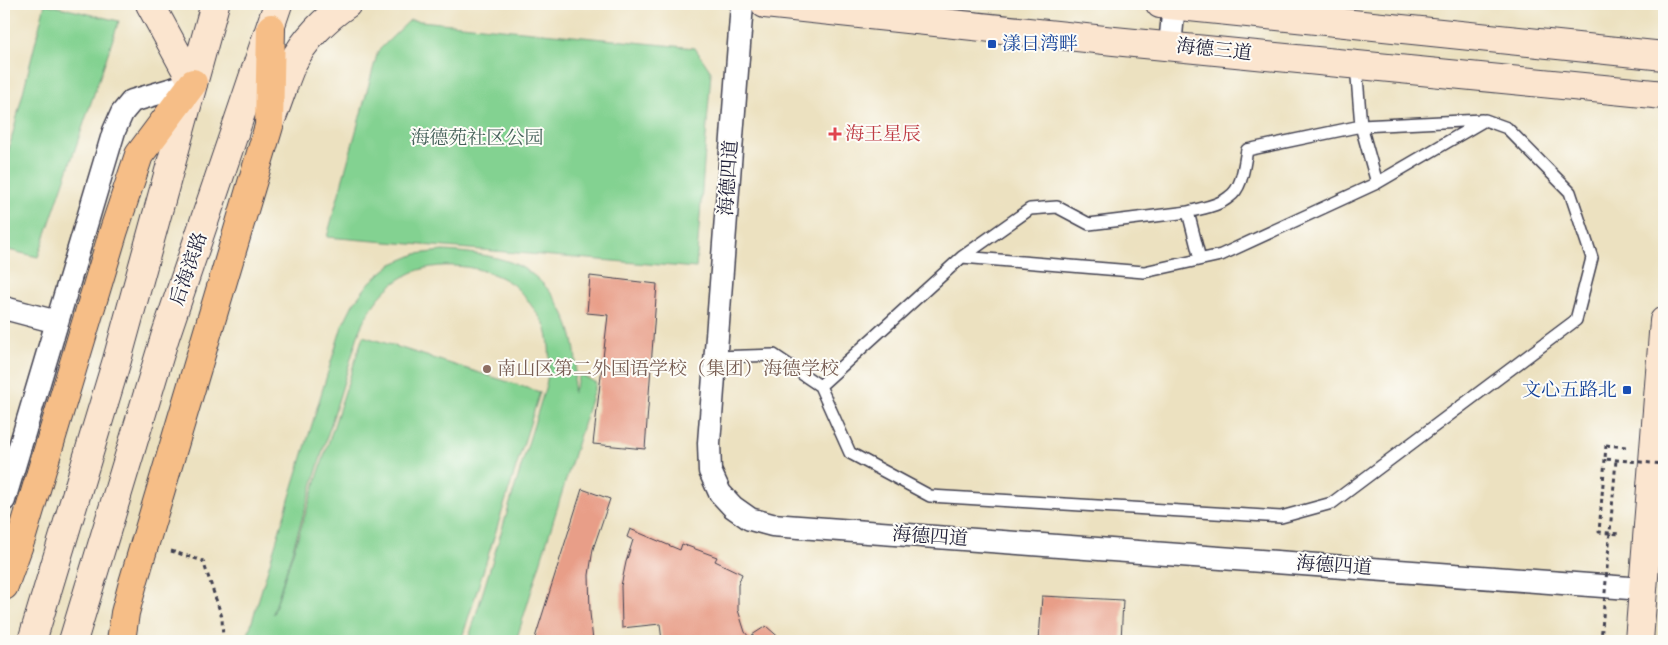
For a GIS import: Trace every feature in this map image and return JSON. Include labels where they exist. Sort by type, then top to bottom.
[{"type":"main road","points":[[150,4],[193,83]]},
{"type":"main road","points":[[32,641],[117,360],[215,4]]},
{"type":"main road","points":[[121,641],[125,613],[133,582],[269,126],[293,62],[310,37],[347,4]]},
{"type":"main road","name":"海德三道","points":[[765,4],[1664,95]]},
{"type":"main road","points":[[1169,4],[1664,56]]},
{"type":"main road","points":[[269,126],[274,16]]},
{"type":"main road","name":"后海滨路","points":[[73,641],[165,337],[274,16]]},
{"type":"main road","points":[[4,586],[25,526],[139,155],[193,83]]},
{"type":"main road","points":[[1639,641],[1664,321]]},
{"type":"street","name":"海德四道","points":[[742,4],[709,443],[710,471],[720,493],[732,507],[750,519],[772,525],[1643,589]]},
{"type":"street","points":[[1169,4],[1170,46]]},
{"type":"street","points":[[4,500],[114,131],[122,113],[132,101],[193,83]]},
{"type":"street","points":[[4,308],[57,322]]},
{"type":"lane","points":[[1356,65],[1361,126],[1377,183]]},
{"type":"lane","points":[[715,357],[774,354],[820,386],[850,453],[930,496],[1281,518],[1332,503],[1576,320],[1592,258],[1570,192],[1507,128],[1485,120],[1361,126],[1247,150],[1240,182],[1231,197],[1188,212],[1090,224],[1057,207],[1030,209],[962,257],[820,386]]},
{"type":"lane","points":[[962,257],[1144,272],[1221,255],[1377,183],[1485,120]]},
{"type":"lane","points":[[1188,212],[1200,259]]},
{"type":"path","points":[[1618,534],[1599,532],[1606,445],[1626,447]]},
{"type":"path","points":[[1605,460],[1664,464]]},
{"type":"path","points":[[1601,641],[1616,460]]},
{"type":"path","points":[[166,550],[203,561],[222,617],[223,641]]},
{"type":"green space","points":[[45,4],[119,21],[38,257],[4,249],[4,169]]},
{"type":"green space","name":"海德苑社区公园","points":[[410,20],[695,48],[711,72],[696,268],[327,237],[378,51]]},
{"type":"green space","points":[[443,251],[474,254],[504,260],[520,266],[534,276],[557,301],[571,333],[575,349],[576,366],[573,393],[580,374],[596,383],[516,641],[468,641],[546,385],[549,357],[548,336],[541,319],[524,296],[512,284],[488,272],[460,266],[446,266],[419,270],[392,285],[373,305],[360,329],[273,614],[363,336],[540,392],[461,641],[278,641],[266,638],[264,641],[246,641],[342,326],[353,304],[370,282],[392,264],[416,254]]},
{"type":"building","points":[[4,4],[9,4],[4,22]]},
{"type":"building","points":[[590,276],[657,284],[645,449],[593,444],[608,315],[587,313]]},
{"type":"building","points":[[582,489],[610,499],[593,549],[589,575],[593,641],[534,641]]},
{"type":"building","points":[[630,529],[680,550],[682,544],[717,557],[715,561],[742,574],[738,585],[738,610],[745,632],[752,641],[701,641],[699,638],[662,641],[660,624],[622,628],[621,586],[633,540],[627,537]]},
{"type":"building","points":[[1042,596],[1123,600],[1121,641],[1039,641]]},
{"type":"building","points":[[766,626],[783,641],[754,641],[756,640],[752,635]]},
{"type":"place","name":"漾日湾畔","points":[[992,44]]},
{"type":"place","name":"海王星辰","points":[[835,134]]},
{"type":"place","name":"南山区第二外国语学校（集团）海德学校","points":[[487,369]]},
{"type":"place","name":"文心五路北","points":[[1627,390]]}]
